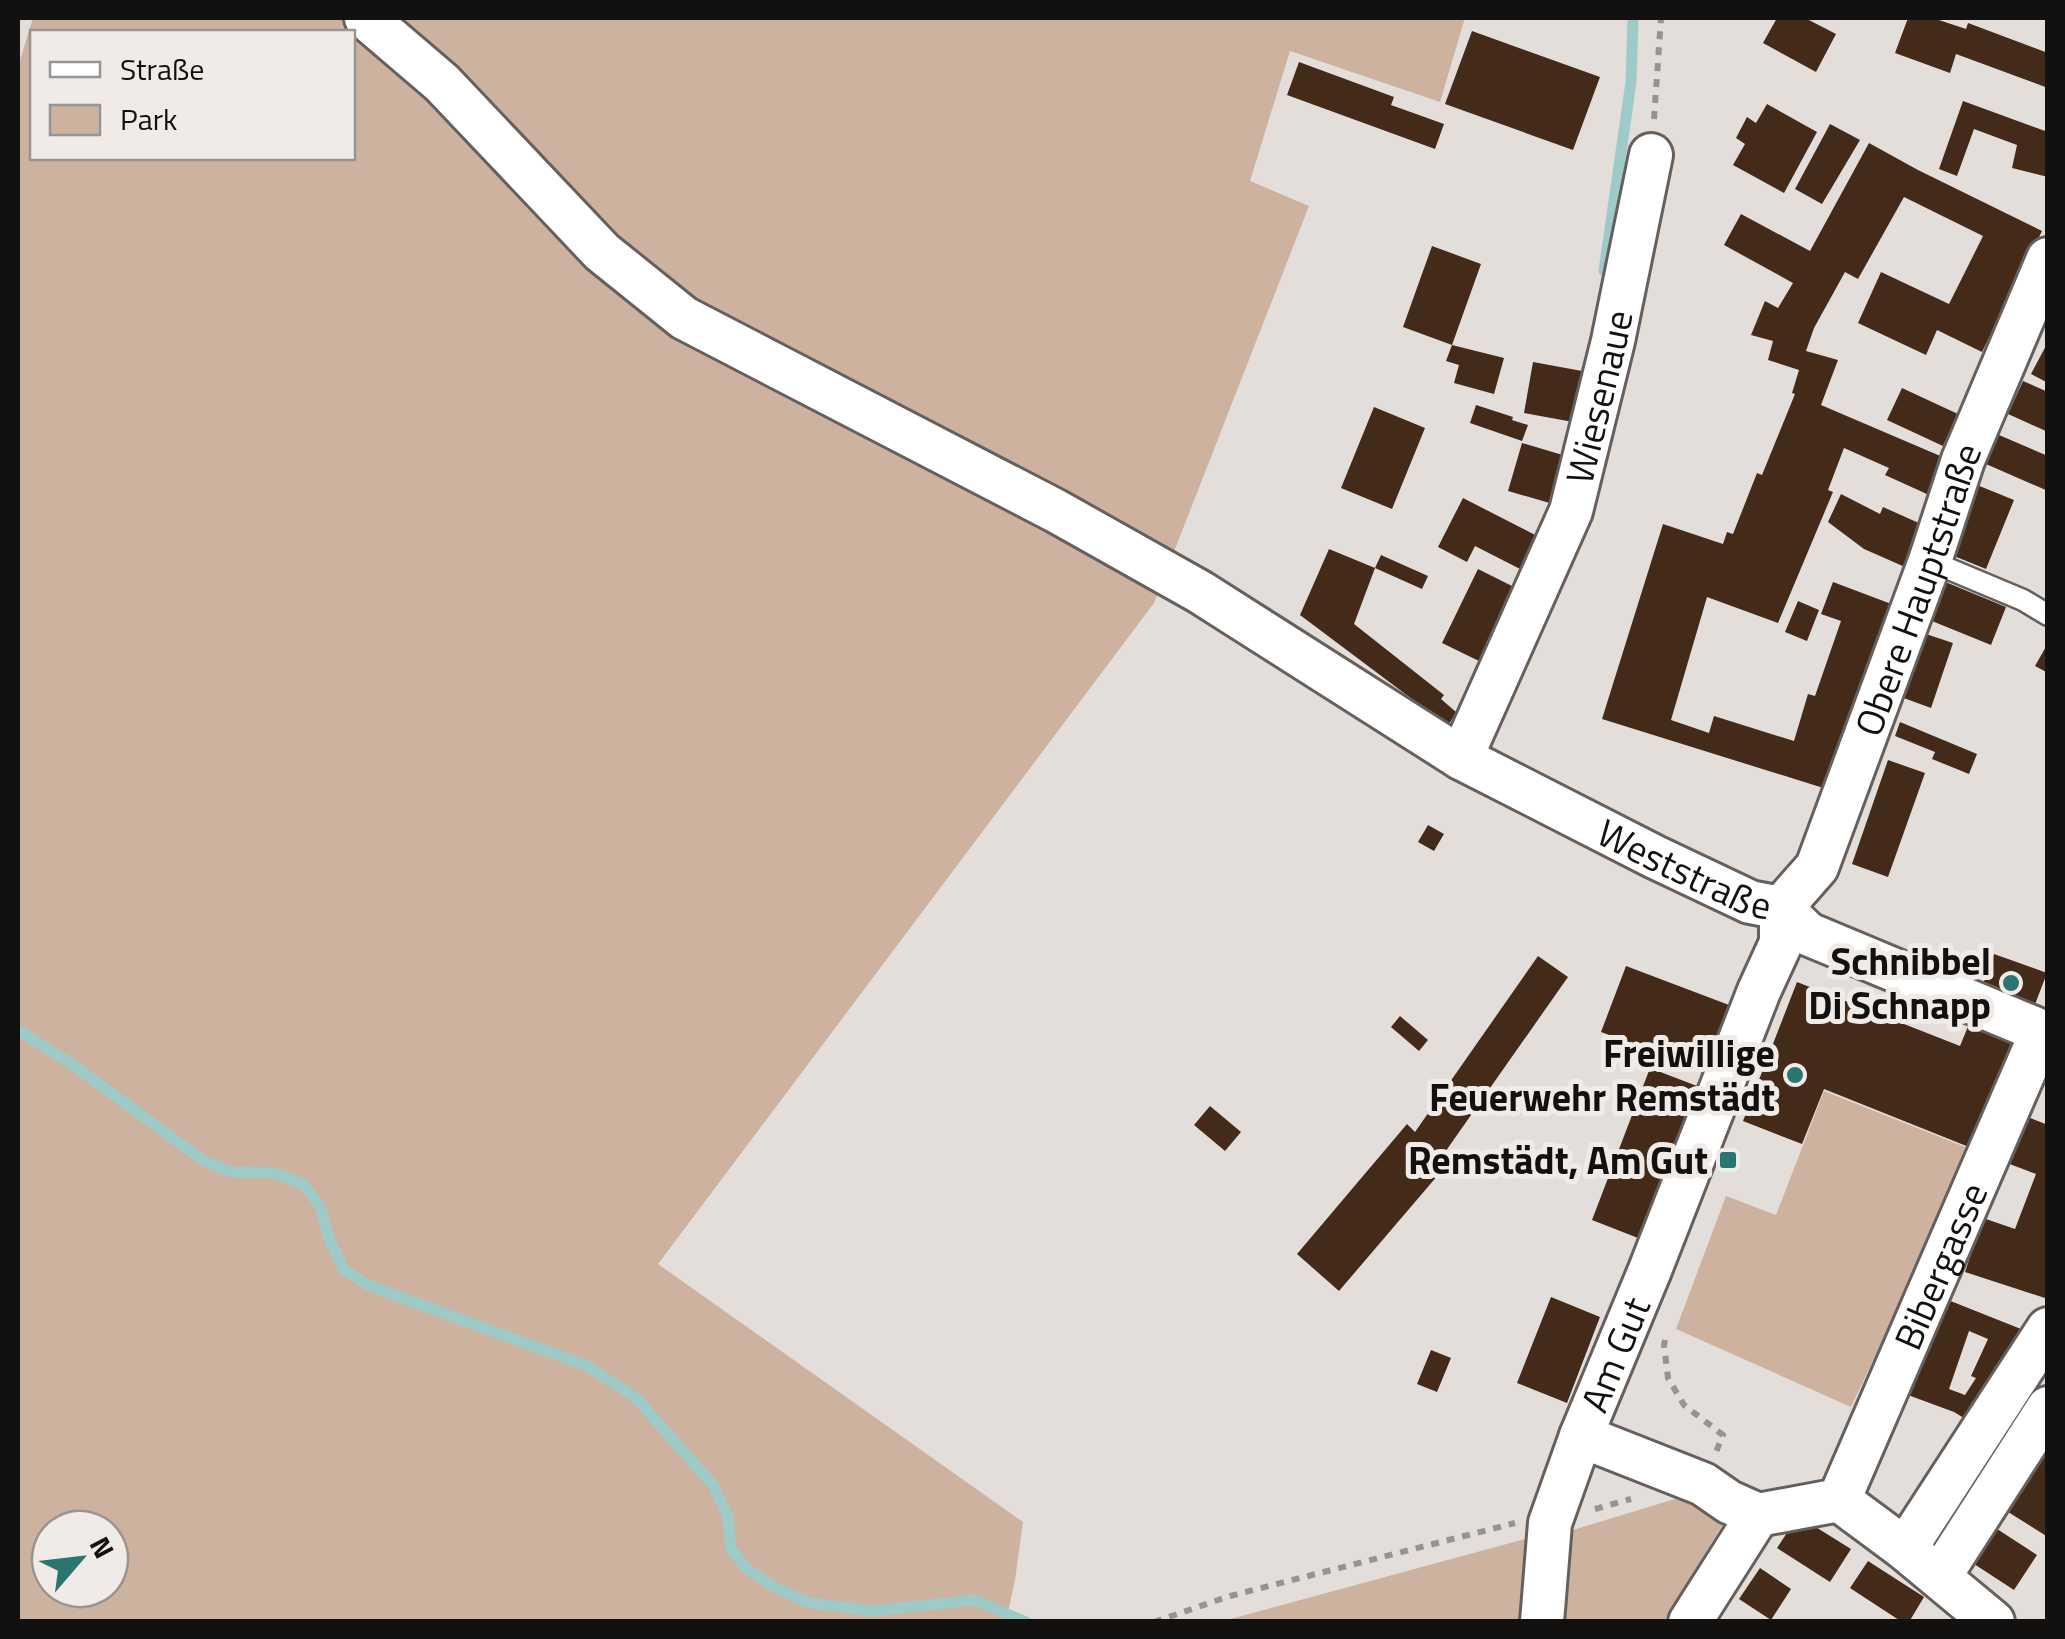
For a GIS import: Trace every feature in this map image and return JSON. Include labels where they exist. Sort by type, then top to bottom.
[{"type":"street","name":"Weststraße","points":[[366,18],[442,83],[602,252],[684,318],[1072,520],[1200,592],[1462,758],[1750,902],[1781,908],[1808,934],[2044,1032]]},
{"type":"street","name":"Wiesenaue","points":[[1462,758],[1571,511],[1613,341],[1651,156]]},
{"type":"street","name":"Obere Hauptstraße","points":[[1781,908],[1816,866],[1930,561],[1963,460],[2047,263]]},
{"type":"street","name":"Am Gut","points":[[1542,1622],[1550,1523],[1580,1436],[1781,943],[1781,908]]},
{"type":"street","name":"Bibergasse","points":[[1839,1500],[2044,1032]]},
{"type":"street","points":[[1905,1549],[2048,1329]]},
{"type":"street","points":[[1940,1576],[2048,1408]]},
{"type":"street","points":[[1580,1436],[1703,1484],[1729,1502],[1758,1514],[1839,1500],[1940,1576],[1993,1622]]},
{"type":"street","points":[[1690,1622],[1758,1514]]},
{"type":"lane","points":[[1930,561],[2048,614]]},
{"type":"path","points":[[1651,156],[1661,18]]},
{"type":"path","name":"Am Gut","points":[[1670,1328],[1664,1345],[1668,1378],[1684,1404],[1723,1436],[1703,1484]]},
{"type":"path","points":[[1154,1622],[1230,1596],[1513,1523],[1550,1523],[1635,1499]]},
{"type":"green space","points":[[33,18],[1465,18],[1440,102],[1290,51],[1250,181],[1309,206],[1154,603],[658,1264],[1023,1522],[1006,1621],[18,1622],[18,67]]},
{"type":"green space","points":[[1824,1091],[1973,1150],[1851,1407],[1676,1329],[1726,1196],[1776,1215]]},
{"type":"green space","points":[[1688,1495],[1729,1514],[1664,1621],[1555,1622],[1563,1533]]},
{"type":"green space","points":[[1525,1539],[1533,1621],[1223,1621]]},
{"type":"building","points":[[1777,18],[1805,18],[1836,34],[1816,72],[1763,43]]},
{"type":"building","points":[[1908,18],[1933,18],[1966,29],[1968,23],[2048,53],[2048,88],[1956,54],[1950,73],[1895,53]]},
{"type":"building","points":[[1472,31],[1600,77],[1573,150],[1445,104]]},
{"type":"building","points":[[1299,62],[1394,97],[1391,105],[1444,124],[1435,149],[1287,95]]},
{"type":"building","points":[[1963,101],[2048,132],[2048,177],[2012,168],[2017,145],[1974,129],[1957,176],[1939,169]]},
{"type":"building","points":[[1767,104],[1817,132],[1784,193],[1733,165],[1745,144],[1736,138],[1747,117],[1756,123]]},
{"type":"building","points":[[1830,124],[1860,140],[1822,204],[1795,189]]},
{"type":"building","points":[[1869,143],[2042,231],[1982,352],[1937,330],[1926,355],[1858,323],[1881,272],[1949,304],[1983,236],[1904,197],[1858,279],[1845,272],[1814,328],[1806,351],[1838,360],[1821,405],[1945,458],[1929,495],[1885,475],[1889,468],[1844,448],[1828,490],[1833,492],[1778,623],[1707,597],[1671,720],[1709,733],[1714,716],[1794,741],[1808,694],[1815,696],[1841,621],[1821,614],[1833,582],[1894,605],[1833,791],[1602,719],[1663,524],[1723,544],[1727,532],[1733,534],[1757,473],[1762,475],[1795,394],[1792,393],[1799,370],[1768,360],[1773,341],[1751,335],[1765,301],[1778,308],[1793,283],[1724,245],[1741,214],[1810,251]]},
{"type":"building","points":[[1432,246],[1481,264],[1452,345],[1403,327]]},
{"type":"building","points":[[2048,342],[2048,383],[2031,374]]},
{"type":"building","points":[[1452,345],[1504,358],[1494,394],[1454,383],[1459,365],[1446,361]]},
{"type":"building","points":[[1533,362],[1582,371],[1573,422],[1524,413]]},
{"type":"building","points":[[2023,381],[2048,392],[2048,432],[2008,414]]},
{"type":"building","points":[[1902,388],[1958,414],[1943,446],[1887,420]]},
{"type":"building","points":[[1476,405],[1528,425],[1522,441],[1470,423]]},
{"type":"building","points":[[1374,407],[1425,428],[1392,509],[1341,488]]},
{"type":"building","points":[[1999,435],[2048,456],[2048,491],[1986,464]]},
{"type":"building","points":[[1522,443],[1566,456],[1553,504],[1508,491]]},
{"type":"building","points":[[1977,485],[2014,500],[1986,569],[1949,554]]},
{"type":"building","points":[[1841,494],[1880,514],[1883,507],[1921,524],[1905,567],[1864,549],[1828,522]]},
{"type":"building","points":[[1463,498],[1543,539],[1526,572],[1475,546],[1467,562],[1438,547]]},
{"type":"building","points":[[1329,549],[1375,568],[1354,624],[1444,695],[1441,699],[1456,712],[1448,726],[1300,615]]},
{"type":"building","points":[[1381,555],[1428,576],[1422,589],[1375,568]]},
{"type":"building","points":[[1478,569],[1518,589],[1481,662],[1442,643]]},
{"type":"building","points":[[1943,581],[2006,607],[1991,645],[1927,619]]},
{"type":"building","points":[[1798,601],[1819,610],[1807,641],[1785,632]]},
{"type":"building","points":[[1923,633],[1953,643],[1931,708],[1901,697]]},
{"type":"building","points":[[2048,643],[2048,673],[2035,666]]},
{"type":"building","points":[[1900,722],[1977,754],[1969,774],[1932,759],[1935,752],[1895,736]]},
{"type":"building","points":[[1888,760],[1925,773],[1888,877],[1852,864]]},
{"type":"building","points":[[1428,825],[1444,834],[1434,851],[1418,842]]},
{"type":"building","points":[[1994,954],[2047,973],[2034,1007],[1982,987]]},
{"type":"building","points":[[1538,956],[1568,977],[1443,1155],[1450,1161],[1339,1291],[1297,1254],[1407,1124],[1415,1132]]},
{"type":"building","points":[[1626,966],[1729,1005],[1704,1070],[1601,1032]]},
{"type":"building","points":[[1797,982],[1960,1046],[1972,1017],[2019,1035],[1974,1149],[1824,1089],[1802,1144],[1743,1121]]},
{"type":"building","points":[[1400,1016],[1428,1040],[1419,1051],[1391,1027]]},
{"type":"building","points":[[1650,1068],[1697,1086],[1638,1238],[1592,1220]]},
{"type":"building","points":[[1210,1106],[1241,1132],[1225,1151],[1194,1125]]},
{"type":"building","points":[[2025,1116],[2048,1125],[2048,1299],[1965,1272],[1983,1218],[2015,1229],[2036,1174],[2007,1163]]},
{"type":"building","points":[[1551,1297],[1600,1317],[1567,1403],[1517,1383]]},
{"type":"building","points":[[1943,1298],[2021,1329],[1972,1423],[1908,1395]],"holes":[[[1969,1331],[1988,1339],[1971,1376],[1976,1378],[1965,1395],[1949,1389]]]},
{"type":"building","points":[[1431,1350],[1451,1358],[1437,1392],[1417,1384]]},
{"type":"building","points":[[2048,1444],[2048,1537],[2005,1510]]},
{"type":"building","points":[[1798,1516],[1851,1549],[1830,1582],[1777,1548]]},
{"type":"building","points":[[1994,1527],[2037,1555],[2014,1590],[1971,1562]]},
{"type":"building","points":[[1868,1561],[1924,1597],[1909,1622],[1902,1622],[1850,1588]]},
{"type":"building","points":[[1760,1568],[1791,1589],[1771,1620],[1739,1599]]},
{"type":"waterway","points":[[1604,271],[1631,82],[1633,18]]},
{"type":"waterway","points":[[18,1030],[73,1065],[204,1161],[231,1172],[274,1173],[303,1184],[320,1206],[344,1270],[370,1286],[587,1366],[636,1398],[714,1486],[728,1517],[731,1549],[747,1569],[776,1588],[810,1603],[872,1611],[974,1600],[1026,1622]]},
{"type":"place","name":"Schnibbel Di Schnapp","points":[[2011,983]]},
{"type":"place","name":"Freiwillige Feuerwehr Remstädt","points":[[1795,1075]]},
{"type":"place","name":"Remstädt, Am Gut","points":[[1728,1160]]}]
